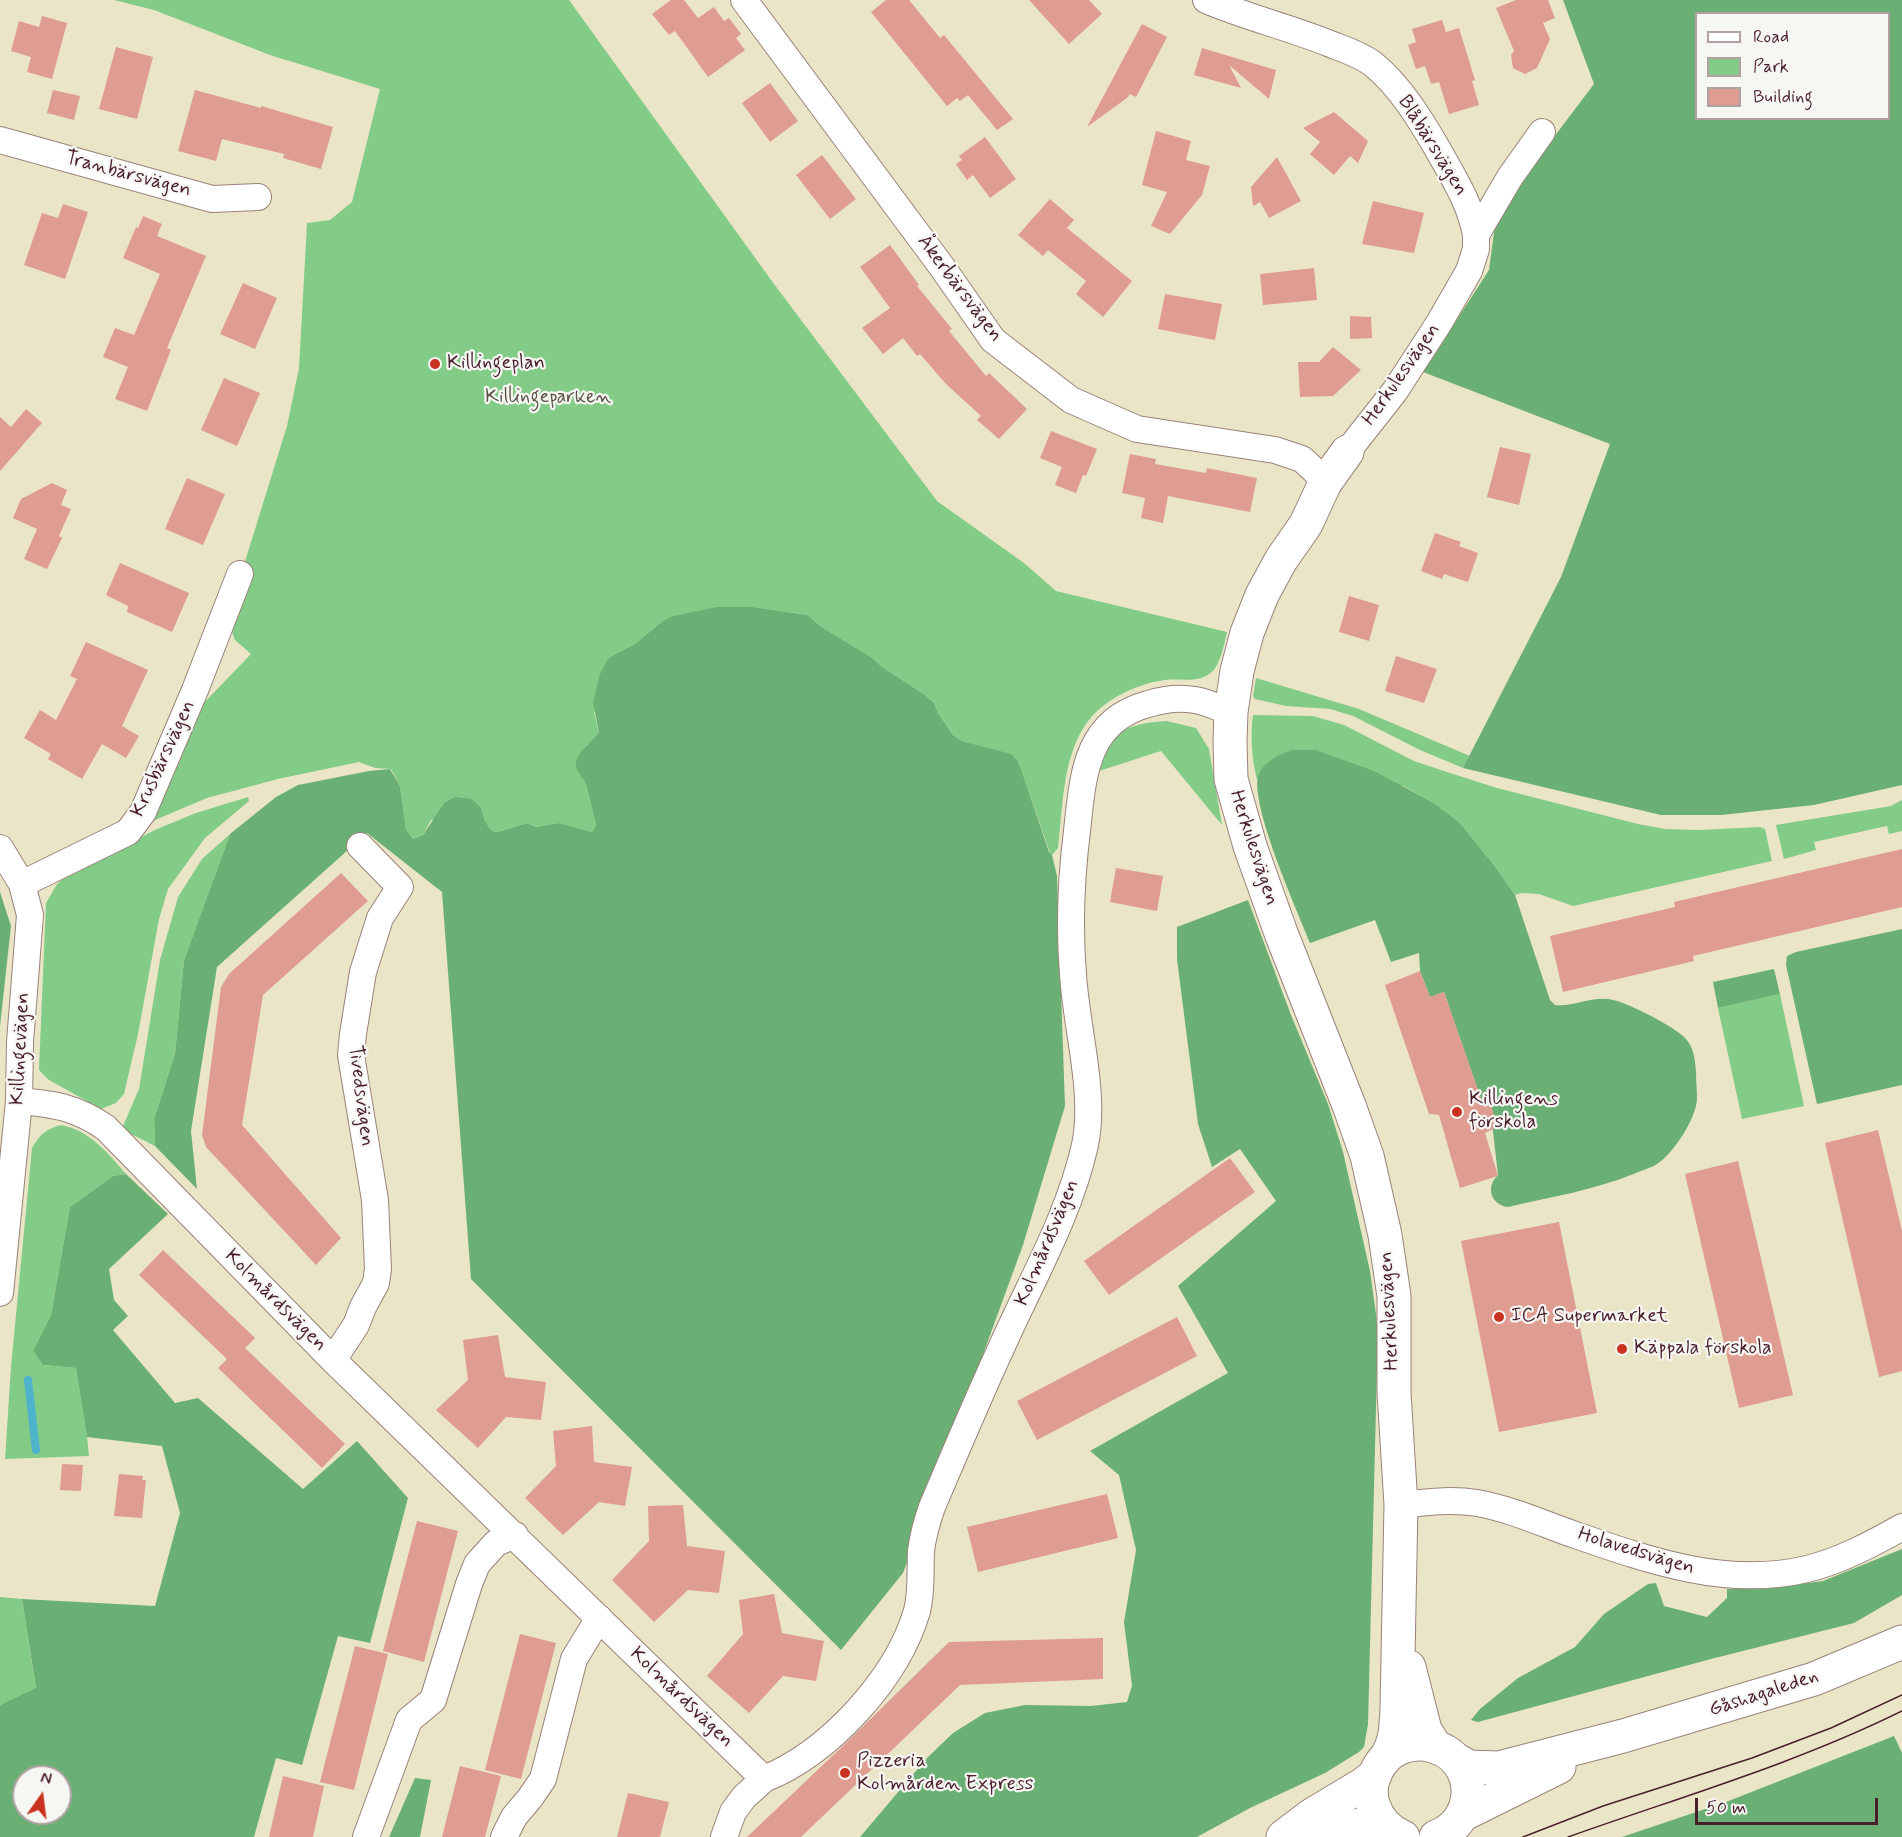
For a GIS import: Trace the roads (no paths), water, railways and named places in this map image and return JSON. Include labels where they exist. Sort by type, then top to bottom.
[{"type":"street","name":"Åkerbärsvägen","points":[[744,0],[942,267],[993,340],[1071,400],[1137,429],[1275,450],[1302,459],[1325,483]]},
{"type":"street","name":"Blåbärsvägen","points":[[1206,0],[1342,48],[1363,57],[1374,65],[1402,96],[1426,129],[1458,183],[1472,216],[1476,235]]},
{"type":"street","name":"Herkulesvägen","points":[[1381,1766],[1391,1749],[1395,1736],[1400,1630],[1401,1506],[1394,1393],[1394,1296],[1385,1235],[1367,1156],[1281,933],[1240,811],[1231,778],[1231,712],[1237,671],[1247,633],[1262,595],[1281,560],[1306,524],[1325,483],[1395,391],[1439,323],[1469,271],[1476,249],[1476,235],[1499,194],[1542,132]]},
{"type":"street","name":"Tranbärsvägen","points":[[0,140],[212,199],[258,197]]},
{"type":"street","name":"Krusbärsvägen","points":[[22,884],[128,832],[138,818],[156,783],[191,700],[240,574]]},
{"type":"street","name":"Kolmårdsvägen","points":[[724,1837],[733,1812],[744,1797],[764,1779],[802,1759],[840,1728],[887,1673],[901,1651],[917,1609],[922,1574],[921,1551],[932,1507],[1003,1342],[1035,1279],[1071,1196],[1085,1142],[1087,1122],[1086,1082],[1073,976],[1071,890],[1079,800],[1084,773],[1092,749],[1099,736],[1116,717],[1134,708],[1162,700],[1180,698],[1197,700],[1231,712]]},
{"type":"street","name":"Tivedsvägen","points":[[333,1360],[356,1325],[376,1283],[378,1269],[375,1200],[351,1055],[363,972],[381,918],[400,887],[360,846]]},
{"type":"street","name":"Killingevägen","points":[[0,848],[22,884],[30,915],[20,1042],[20,1101],[0,1293]]},
{"type":"street","name":"Kolmårdsvägen","points":[[20,1101],[53,1104],[73,1109],[89,1116],[106,1128],[333,1360],[764,1779]]},
{"type":"street","name":"Holavedsvägen","points":[[1401,1506],[1443,1501],[1479,1504],[1646,1559],[1697,1571],[1728,1575],[1771,1574],[1807,1569],[1876,1542],[1902,1527]]},
{"type":"street","points":[[366,1837],[409,1720],[433,1700],[477,1564],[496,1544],[515,1535]]},
{"type":"street","points":[[504,1837],[514,1817],[543,1779],[574,1659],[599,1618]]},
{"type":"street","name":"Herkulesvägen","points":[[1400,1630],[1425,1730],[1445,1753]]},
{"type":"street","name":"Gåshagaleden","points":[[1283,1837],[1312,1815],[1362,1785],[1397,1749],[1412,1744],[1445,1753],[1469,1767],[1499,1768],[1623,1736],[1814,1679],[1902,1641]]},
{"type":"street","name":"Gåshagaleden","points":[[1450,1828],[1623,1736]]},
{"type":"street","name":"Gåshagaleden","points":[[1445,1753],[1464,1772],[1468,1787],[1467,1801],[1450,1828]]},
{"type":"street","points":[[1381,1766],[1372,1788],[1372,1801],[1378,1816],[1396,1834]]},
{"type":"street","points":[[1312,1837],[1364,1824],[1396,1834]]},
{"type":"waterway","points":[[28,1380],[36,1450]]},
{"type":"tram line","points":[[1523,1837],[1603,1806],[1752,1758],[1831,1728],[1902,1695]]},
{"type":"tram line","points":[[1568,1837],[1779,1764],[1902,1711]]},
{"type":"place","name":"Killingeplan","points":[[435,364]]},
{"type":"place","name":"Killingens förskola","points":[[1457,1112]]},
{"type":"place","name":"ICA Supermarket","points":[[1499,1317]]},
{"type":"place","name":"Käppala förskola","points":[[1622,1349]]},
{"type":"place","name":"Pizzeria Kolmården Express","points":[[845,1773]]},
{"type":"park label","name":"Killingeparken","points":[[548,398]]}]
